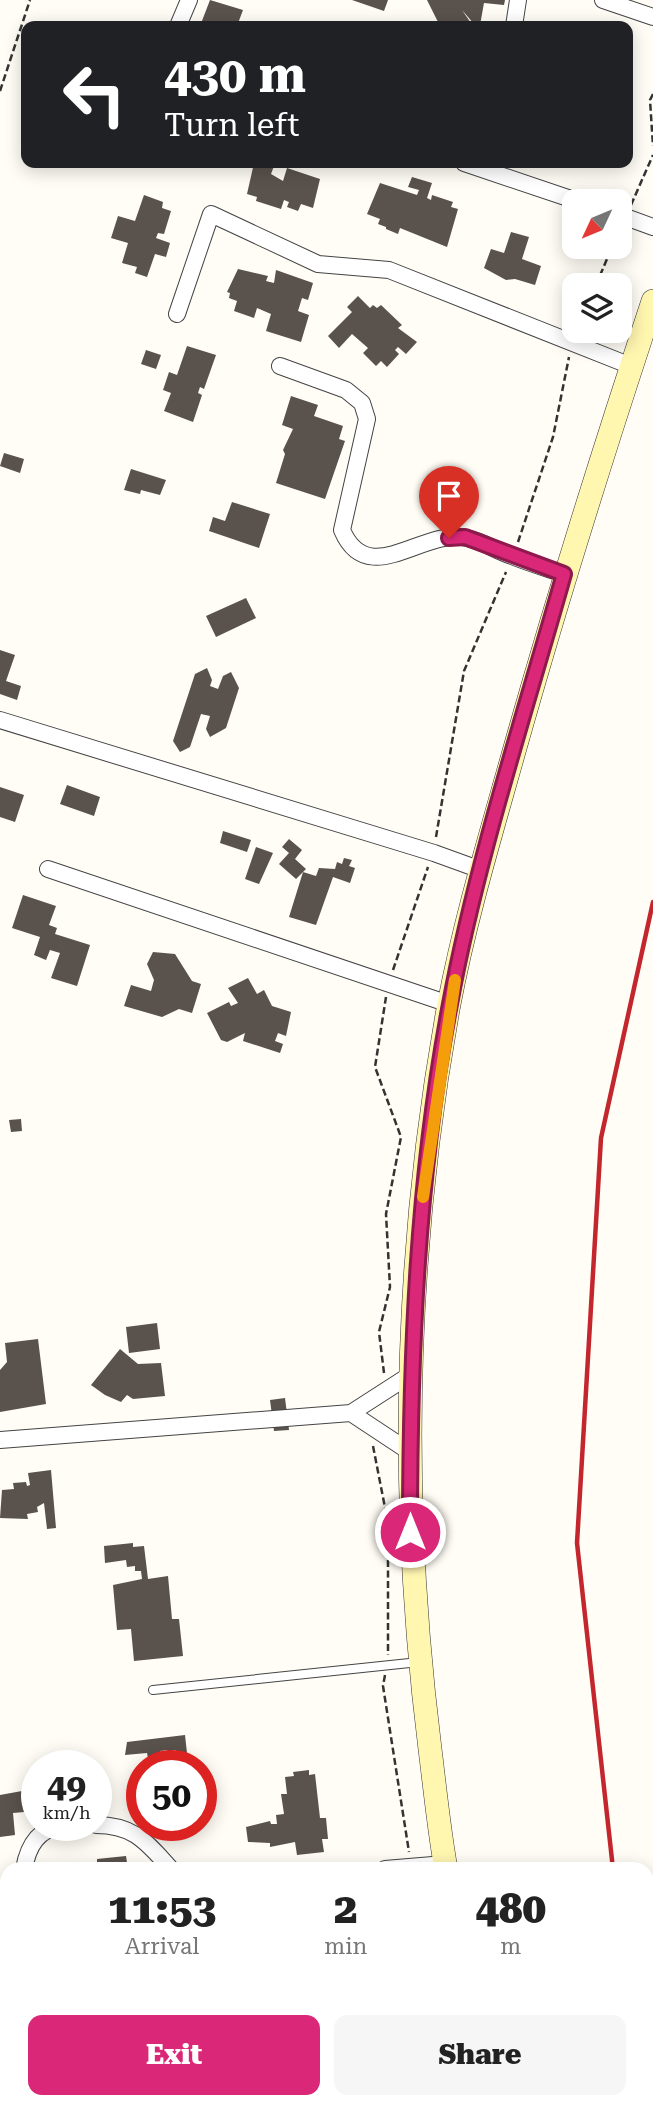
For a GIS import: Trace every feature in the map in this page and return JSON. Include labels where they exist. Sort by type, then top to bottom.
[{"type":"main road","points":[[444,1862],[419,1662],[411,1543],[410,1375],[427,1161],[450,1004],[481,870],[564,574],[653,301]]},
{"type":"street","points":[[180,21],[189,0]]},
{"type":"street","points":[[515,21],[518,0]]},
{"type":"street","points":[[603,0],[653,17]]},
{"type":"street","points":[[493,168],[562,195]]},
{"type":"street","points":[[177,314],[211,214],[318,264],[389,270],[631,366]]},
{"type":"street","points":[[632,220],[653,227]]},
{"type":"street","points":[[280,366],[346,390],[362,403],[367,419],[342,530],[347,542],[355,549],[364,555],[385,558],[434,540],[465,537],[564,574]]},
{"type":"street","points":[[0,720],[481,870]]},
{"type":"street","points":[[48,869],[450,1004]]},
{"type":"street","points":[[0,1440],[351,1413],[410,1375]]},
{"type":"street","points":[[351,1413],[410,1452]]},
{"type":"street","points":[[112,1827],[127,1829],[145,1839],[164,1862]]},
{"type":"street","points":[[26,1862],[33,1841]]},
{"type":"lane","points":[[152,1690],[419,1662]]},
{"type":"path","points":[[23,21],[30,0]]},
{"type":"path","points":[[0,91],[21,27]]},
{"type":"path","points":[[653,94],[650,100],[653,146]]},
{"type":"path","points":[[632,196],[653,155]]},
{"type":"building","points":[[210,0],[243,10],[239,21],[202,21]]},
{"type":"building","points":[[352,0],[388,0],[384,11]]},
{"type":"building","points":[[427,0],[505,0],[504,5],[484,3],[481,21],[471,21],[462,10],[470,21],[438,21]]},
{"type":"building","points":[[253,168],[273,168],[271,174],[283,181],[287,168],[320,179],[313,208],[301,204],[298,211],[287,207],[289,202],[284,200],[281,209],[256,201],[257,197],[247,194]]},
{"type":"building","points":[[412,177],[432,183],[427,198],[431,200],[432,195],[453,202],[451,207],[458,209],[447,247],[400,228],[398,234],[378,224],[380,219],[367,214],[380,183],[417,195],[419,190],[408,187]]},
{"type":"building","points":[[144,195],[163,202],[162,208],[171,211],[164,234],[158,233],[156,238],[170,243],[166,257],[155,254],[147,277],[135,273],[137,267],[122,263],[128,243],[111,238],[118,216],[135,221]]},
{"type":"building","points":[[511,232],[529,237],[522,259],[541,266],[535,285],[515,279],[506,280],[484,268],[491,249],[504,253]]},
{"type":"building","points":[[238,269],[268,276],[266,281],[274,283],[276,270],[313,283],[308,300],[302,298],[298,311],[309,315],[301,342],[266,331],[271,314],[257,308],[254,318],[234,311],[237,301],[229,298],[230,293],[227,292]]},
{"type":"building","points":[[358,296],[370,308],[373,305],[377,308],[381,305],[402,325],[398,328],[417,342],[406,354],[398,347],[395,350],[399,354],[387,367],[381,361],[376,366],[363,353],[368,348],[352,334],[339,348],[328,336],[352,312],[347,307]]},
{"type":"building","points":[[187,346],[216,355],[204,389],[200,387],[198,393],[202,395],[193,422],[164,411],[171,393],[163,390],[169,372],[177,375]]},
{"type":"building","points":[[146,350],[161,355],[156,369],[141,364]]},
{"type":"building","points":[[291,396],[318,405],[314,416],[343,426],[339,439],[345,441],[325,499],[276,483],[285,454],[283,450],[293,429],[282,425]]},
{"type":"building","points":[[4,453],[24,459],[20,473],[0,466]]},
{"type":"building","points":[[131,469],[166,480],[160,495],[141,490],[140,494],[124,490]]},
{"type":"building","points":[[232,502],[270,514],[259,548],[209,531],[213,517],[225,521]]},
{"type":"building","points":[[246,598],[256,618],[216,637],[206,616]]},
{"type":"building","points":[[0,650],[15,655],[6,681],[21,686],[17,700],[0,694]]},
{"type":"building","points":[[207,668],[212,680],[210,686],[218,689],[223,676],[231,672],[239,688],[226,728],[210,737],[206,729],[210,716],[201,714],[190,747],[180,752],[173,741],[195,674]]},
{"type":"building","points":[[67,785],[100,797],[94,816],[60,804]]},
{"type":"building","points":[[0,787],[24,795],[15,822],[0,817]]},
{"type":"building","points":[[223,831],[251,840],[247,852],[220,843]]},
{"type":"building","points":[[289,839],[302,850],[295,859],[306,869],[296,879],[279,864],[289,853],[282,847]]},
{"type":"building","points":[[256,847],[273,853],[259,884],[245,879]]},
{"type":"building","points":[[344,858],[352,860],[349,866],[355,868],[350,883],[333,877],[316,925],[289,917],[303,872],[316,876],[319,868],[335,869],[337,862],[342,864]]},
{"type":"building","points":[[23,895],[56,906],[49,925],[57,928],[55,934],[90,945],[77,986],[51,978],[60,953],[50,950],[46,960],[34,955],[40,937],[12,928]]},
{"type":"building","points":[[153,952],[175,954],[192,981],[201,984],[192,1013],[179,1009],[162,1017],[124,1006],[131,985],[151,991],[154,980],[147,964]]},
{"type":"building","points":[[248,978],[257,994],[264,990],[272,1006],[291,1012],[286,1036],[278,1033],[275,1041],[283,1044],[280,1053],[243,1041],[245,1033],[227,1042],[221,1040],[207,1013],[229,1002],[231,1006],[238,1003],[228,988]]},
{"type":"building","points":[[21,1119],[22,1131],[11,1132],[9,1120]]},
{"type":"building","points":[[157,1323],[160,1349],[129,1353],[126,1327]]},
{"type":"building","points":[[38,1339],[46,1404],[0,1412],[0,1370],[7,1362],[5,1343]]},
{"type":"building","points":[[120,1349],[138,1364],[161,1363],[165,1396],[133,1399],[127,1395],[121,1402],[91,1385]]},
{"type":"building","points":[[285,1398],[289,1430],[274,1431],[270,1400]]},
{"type":"building","points":[[51,1470],[56,1528],[47,1529],[44,1503],[37,1507],[38,1512],[27,1514],[28,1519],[0,1518],[2,1490],[14,1489],[13,1483],[26,1482],[27,1486],[30,1485],[28,1473]]},
{"type":"building","points":[[133,1543],[133,1547],[144,1546],[148,1579],[168,1576],[172,1619],[179,1619],[183,1656],[134,1661],[131,1629],[117,1630],[113,1585],[142,1579],[141,1571],[135,1571],[135,1566],[127,1567],[126,1560],[105,1563],[104,1546]]},
{"type":"building","points":[[185,1735],[187,1750],[126,1750],[125,1755],[127,1742]]},
{"type":"building","points":[[309,1770],[309,1775],[315,1774],[320,1818],[326,1818],[328,1839],[322,1839],[324,1852],[297,1855],[295,1842],[270,1847],[270,1843],[248,1842],[246,1827],[270,1821],[271,1824],[277,1824],[276,1815],[284,1814],[281,1794],[287,1794],[285,1777],[294,1776],[293,1772]]},
{"type":"building","points":[[21,1791],[21,1812],[13,1813],[15,1835],[0,1837],[0,1795]]},
{"type":"building","points":[[126,1856],[127,1862],[97,1862],[97,1859]]},
{"type":"railway","points":[[612,1862],[577,1543],[601,1138],[653,902]]},
{"type":"slow traffic","points":[[423,1197],[455,980]]},
{"type":"route","points":[[410,1532],[410,1375],[417,1267],[427,1161],[450,1004],[481,870],[564,574],[465,537],[449,538]]}]
